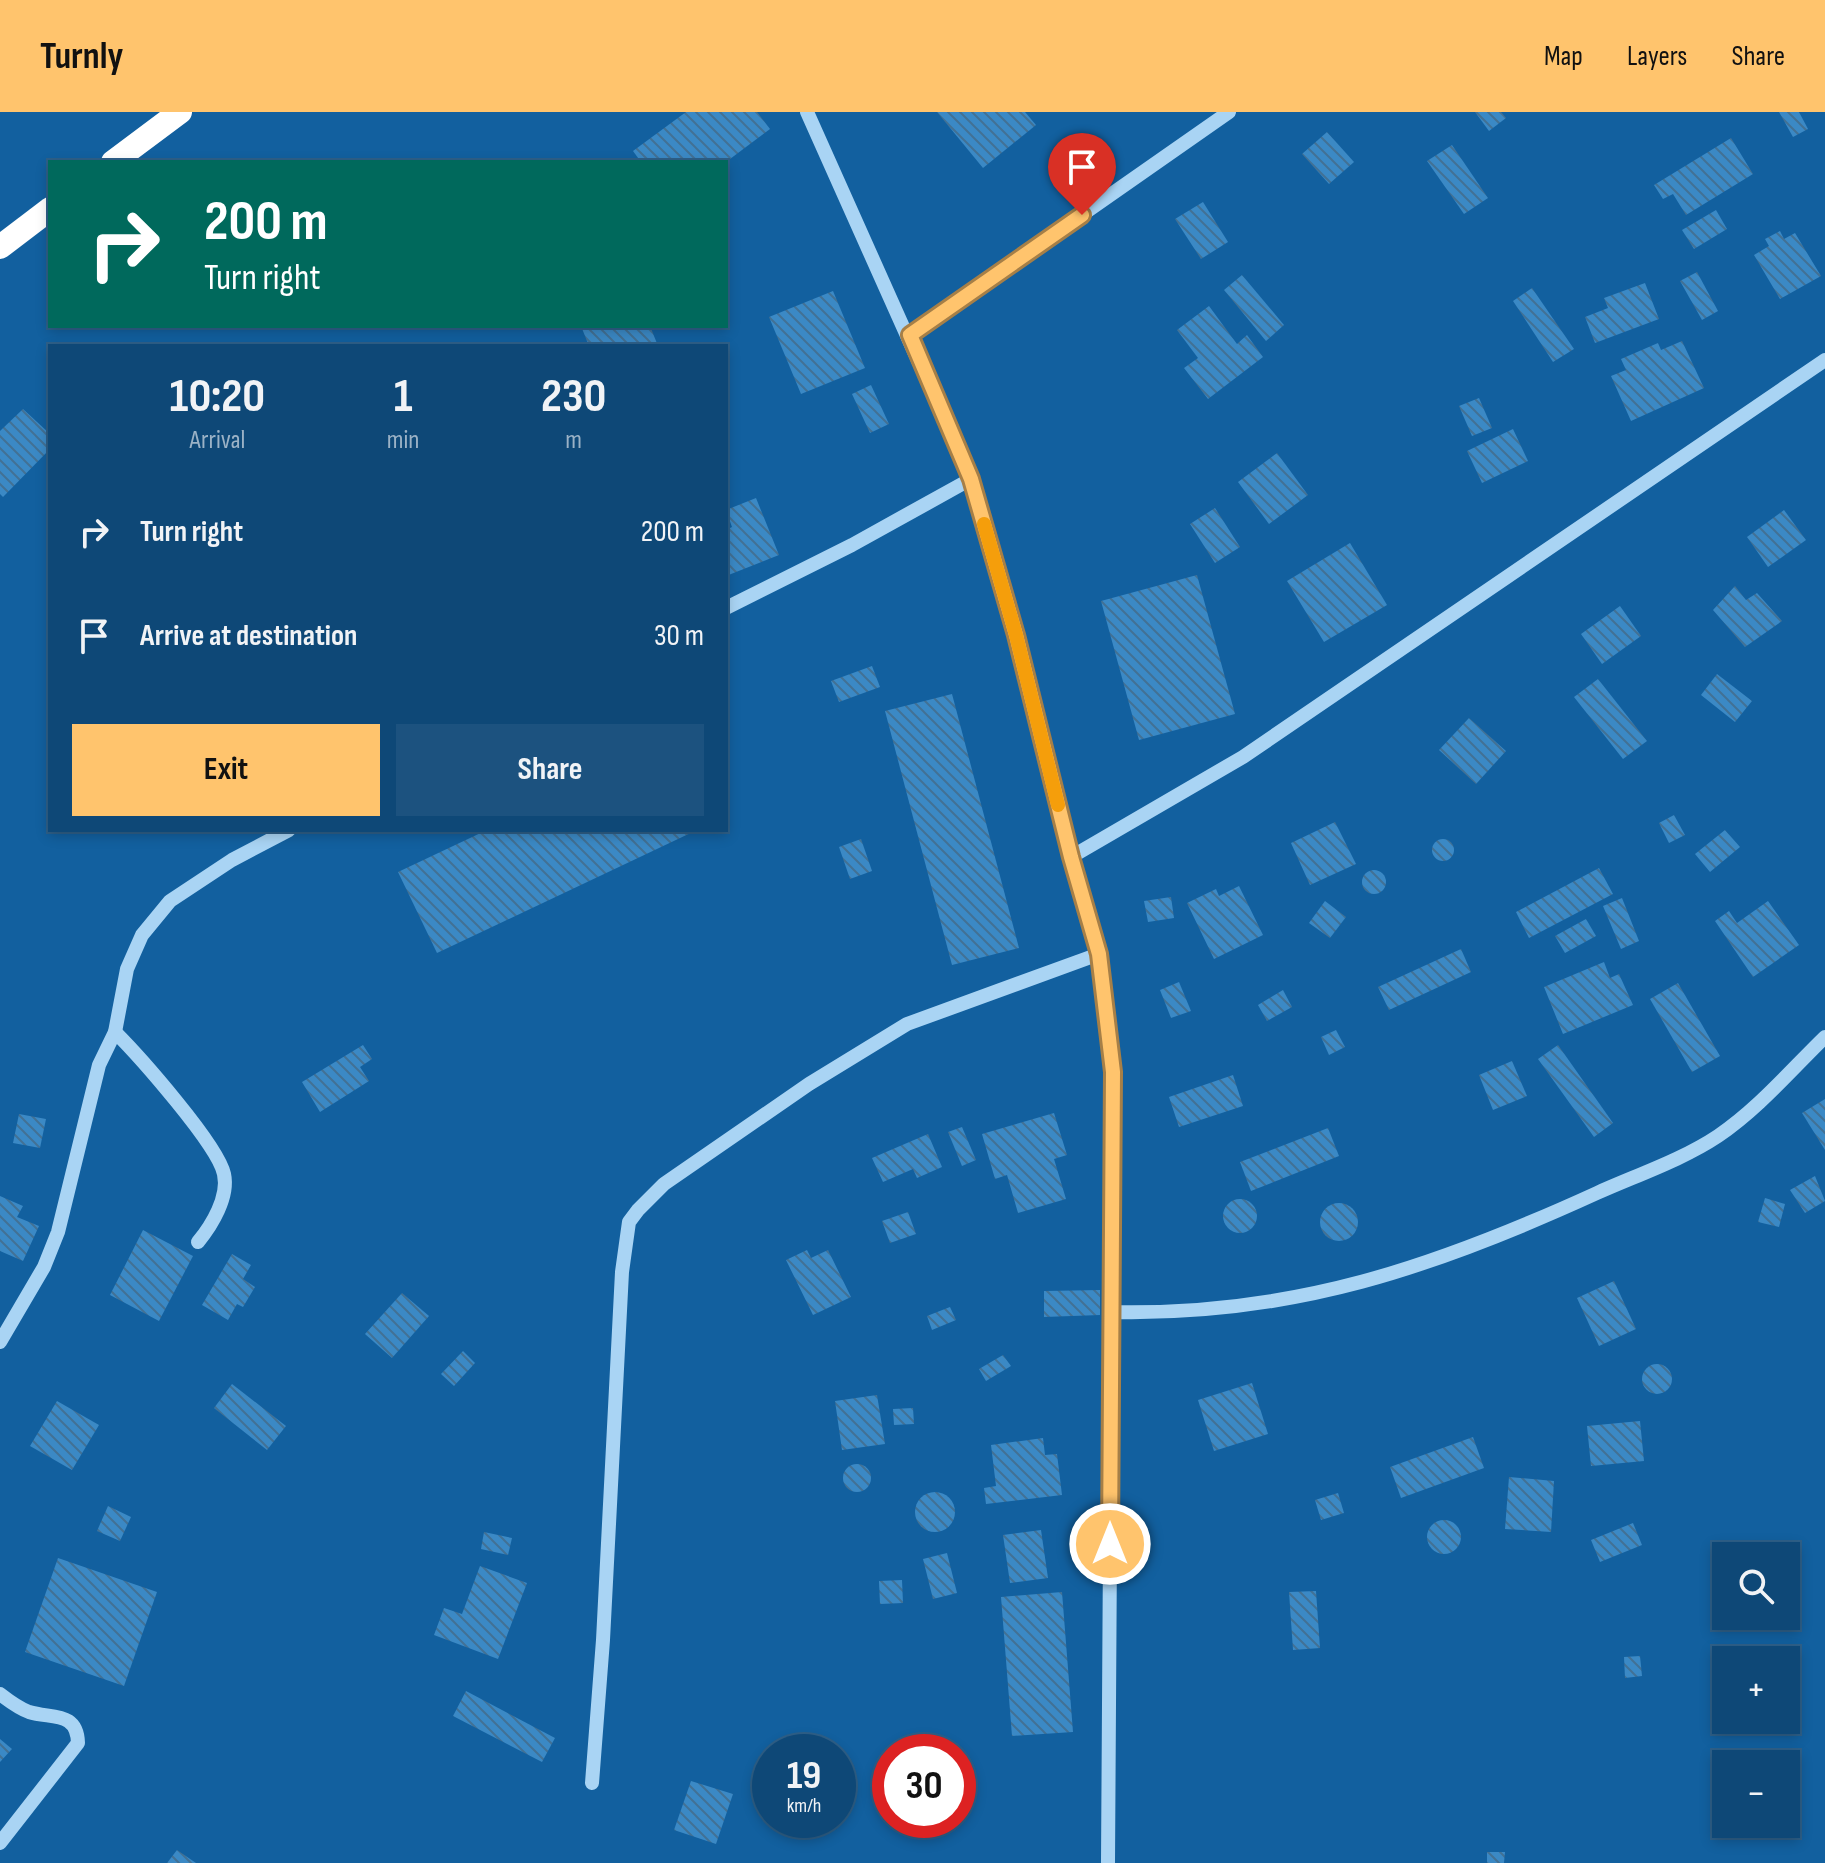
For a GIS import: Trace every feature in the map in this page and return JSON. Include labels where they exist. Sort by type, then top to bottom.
[{"type":"highway","points":[[116,160],[180,112]]},
{"type":"highway","points":[[0,247],[48,211]]},
{"type":"street","points":[[807,112],[910,335],[971,479],[1016,635],[1071,857],[1099,954],[1113,1072],[1108,1863]]},
{"type":"street","points":[[910,335],[1229,112]]},
{"type":"street","points":[[1071,857],[1243,757],[1825,360]]},
{"type":"street","points":[[728,607],[852,545],[971,479]]},
{"type":"street","points":[[0,1342],[44,1267],[58,1232],[99,1065],[115,1032],[127,969],[142,935],[170,901],[232,860],[285,832]]},
{"type":"street","points":[[592,1783],[622,1272],[629,1222],[664,1184],[705,1153],[907,1024],[1099,954]]},
{"type":"street","points":[[115,1032],[179,1106],[224,1174],[223,1200],[198,1242]]},
{"type":"street","points":[[1112,1312],[1222,1310],[1289,1300],[1383,1279],[1486,1243],[1717,1136],[1768,1093],[1825,1037]]},
{"type":"street","points":[[0,1694],[30,1712],[69,1719],[76,1726],[78,1743],[0,1843]]},
{"type":"building","points":[[686,112],[757,112],[770,129],[728,160],[640,160],[633,151]]},
{"type":"building","points":[[937,112],[1025,112],[1036,125],[983,168]]},
{"type":"building","points":[[1475,112],[1501,112],[1506,118],[1489,131]]},
{"type":"building","points":[[1779,112],[1799,112],[1808,129],[1793,137]]},
{"type":"building","points":[[1327,132],[1354,162],[1329,184],[1302,154]]},
{"type":"building","points":[[1731,138],[1753,174],[1686,215],[1673,194],[1663,199],[1654,185]]},
{"type":"building","points":[[1452,145],[1488,198],[1464,214],[1427,161]]},
{"type":"building","points":[[1203,202],[1228,242],[1201,259],[1175,219]]},
{"type":"building","points":[[1716,210],[1727,229],[1694,249],[1682,230]]},
{"type":"building","points":[[1780,231],[1784,239],[1795,233],[1821,276],[1780,299],[1754,255],[1769,246],[1765,239]]},
{"type":"building","points":[[1697,272],[1718,311],[1702,320],[1680,281]]},
{"type":"building","points":[[1242,275],[1284,325],[1266,341],[1224,290]]},
{"type":"building","points":[[1645,283],[1659,319],[1595,343],[1585,317],[1608,308],[1604,298]]},
{"type":"building","points":[[1532,288],[1574,349],[1553,362],[1513,301]]},
{"type":"building","points":[[833,291],[865,368],[801,394],[769,317]]},
{"type":"building","points":[[1209,306],[1237,344],[1247,335],[1263,357],[1208,399],[1184,368],[1198,358],[1177,330]]},
{"type":"building","points":[[582,328],[651,328],[657,344],[588,344]]},
{"type":"building","points":[[1682,341],[1704,388],[1631,421],[1611,376],[1626,370],[1621,359],[1658,343],[1661,350]]},
{"type":"building","points":[[871,385],[889,424],[870,433],[852,394]]},
{"type":"building","points":[[1479,398],[1492,428],[1472,436],[1459,406]]},
{"type":"building","points":[[23,409],[48,432],[48,451],[3,497],[0,494],[0,431]]},
{"type":"building","points":[[1513,429],[1528,461],[1482,483],[1467,451]]},
{"type":"building","points":[[1277,453],[1308,495],[1269,524],[1238,482]]},
{"type":"building","points":[[756,498],[779,555],[728,575],[728,529],[732,527],[728,509]]},
{"type":"building","points":[[1215,508],[1240,547],[1215,563],[1190,524]]},
{"type":"building","points":[[1784,510],[1806,540],[1768,567],[1747,537]]},
{"type":"building","points":[[1350,543],[1387,605],[1324,642],[1287,581]]},
{"type":"building","points":[[1197,575],[1235,714],[1139,740],[1101,601]]},
{"type":"building","points":[[1735,586],[1746,600],[1757,593],[1782,621],[1745,647],[1713,610]]},
{"type":"building","points":[[1620,606],[1641,636],[1602,664],[1581,634]]},
{"type":"building","points":[[872,666],[880,687],[839,702],[831,681]]},
{"type":"building","points":[[1717,674],[1752,701],[1735,722],[1701,695]]},
{"type":"building","points":[[1598,679],[1647,741],[1623,759],[1574,697]]},
{"type":"building","points":[[952,694],[1019,948],[952,965],[885,711]]},
{"type":"building","points":[[1469,718],[1506,751],[1476,784],[1439,750]]},
{"type":"building","points":[[1674,815],[1685,835],[1669,843],[1659,823]]},
{"type":"building","points":[[1335,822],[1356,864],[1310,885],[1291,843]]},
{"type":"building","points":[[1725,830],[1740,847],[1710,872],[1695,854]]},
{"type":"building","points":[[483,832],[693,832],[437,953],[398,872]]},
{"type":"building","points":[[861,839],[872,871],[850,879],[839,847]]},
{"type":"building","points":[[1443,839],[1451,842],[1454,850],[1451,858],[1443,861],[1435,858],[1432,850],[1435,842]]},
{"type":"building","points":[[1599,868],[1613,894],[1529,938],[1516,912]]},
{"type":"building","points":[[1374,870],[1385,877],[1386,882],[1379,893],[1374,894],[1363,887],[1362,882],[1369,871]]},
{"type":"building","points":[[1239,886],[1263,935],[1214,959],[1187,903],[1216,889],[1219,896]]},
{"type":"building","points":[[1171,897],[1174,918],[1148,922],[1144,901]]},
{"type":"building","points":[[1622,898],[1639,941],[1621,949],[1603,906]]},
{"type":"building","points":[[1325,901],[1346,917],[1330,938],[1309,923]]},
{"type":"building","points":[[1768,901],[1799,945],[1753,977],[1715,921],[1729,911],[1737,923]]},
{"type":"building","points":[[1586,919],[1596,936],[1565,953],[1555,936]]},
{"type":"building","points":[[1461,949],[1471,972],[1389,1010],[1378,987]]},
{"type":"building","points":[[1604,962],[1610,978],[1619,974],[1633,1005],[1563,1034],[1544,987]]},
{"type":"building","points":[[1179,982],[1191,1011],[1171,1018],[1160,990]]},
{"type":"building","points":[[1678,983],[1720,1056],[1692,1072],[1650,999]]},
{"type":"building","points":[[1283,990],[1292,1007],[1267,1021],[1258,1005]]},
{"type":"building","points":[[1336,1030],[1345,1047],[1329,1055],[1321,1037]]},
{"type":"building","points":[[363,1045],[372,1059],[360,1067],[369,1081],[320,1112],[302,1082]]},
{"type":"building","points":[[1558,1045],[1613,1123],[1594,1137],[1538,1059]]},
{"type":"building","points":[[1512,1061],[1527,1096],[1493,1110],[1479,1075]]},
{"type":"building","points":[[1233,1075],[1243,1106],[1179,1127],[1169,1097]]},
{"type":"building","points":[[1825,1099],[1825,1150],[1802,1113]]},
{"type":"building","points":[[1054,1113],[1067,1155],[1054,1159],[1066,1199],[1018,1213],[1007,1175],[995,1179],[982,1134]]},
{"type":"building","points":[[19,1114],[46,1119],[40,1148],[13,1143]]},
{"type":"building","points":[[962,1127],[976,1160],[962,1166],[948,1132]]},
{"type":"building","points":[[1328,1128],[1339,1156],[1251,1191],[1240,1162]]},
{"type":"building","points":[[928,1134],[942,1167],[917,1178],[913,1169],[883,1182],[872,1158]]},
{"type":"building","points":[[1815,1176],[1825,1201],[1805,1213],[1790,1190]]},
{"type":"building","points":[[0,1196],[23,1206],[17,1217],[39,1226],[23,1261],[0,1251]]},
{"type":"building","points":[[1765,1198],[1785,1204],[1779,1227],[1758,1222]]},
{"type":"building","points":[[1240,1199],[1252,1204],[1257,1216],[1252,1228],[1240,1233],[1228,1228],[1223,1216],[1228,1204]]},
{"type":"building","points":[[1339,1203],[1352,1209],[1358,1222],[1352,1235],[1339,1241],[1326,1235],[1320,1222],[1326,1209]]},
{"type":"building","points":[[908,1212],[916,1234],[890,1243],[882,1221]]},
{"type":"building","points":[[143,1230],[193,1256],[159,1321],[110,1295]]},
{"type":"building","points":[[807,1250],[811,1258],[828,1250],[851,1297],[813,1315],[786,1260]]},
{"type":"building","points":[[232,1254],[251,1265],[243,1279],[255,1287],[243,1307],[237,1304],[228,1320],[202,1305]]},
{"type":"building","points":[[1614,1281],[1636,1329],[1599,1346],[1577,1298]]},
{"type":"building","points":[[1100,1290],[1100,1315],[1044,1317],[1044,1291]]},
{"type":"building","points":[[402,1293],[429,1316],[392,1358],[365,1334]]},
{"type":"building","points":[[950,1307],[956,1320],[932,1330],[927,1316]]},
{"type":"building","points":[[463,1351],[475,1363],[454,1386],[441,1374]]},
{"type":"building","points":[[1003,1355],[1011,1366],[986,1381],[979,1369]]},
{"type":"building","points":[[1657,1364],[1668,1368],[1672,1379],[1668,1390],[1657,1394],[1646,1390],[1642,1379],[1646,1368]]},
{"type":"building","points":[[1252,1383],[1268,1434],[1214,1451],[1198,1400]]},
{"type":"building","points":[[232,1384],[286,1426],[267,1450],[214,1408]]},
{"type":"building","points":[[877,1395],[885,1444],[842,1450],[835,1401]]},
{"type":"building","points":[[57,1401],[99,1425],[72,1470],[30,1446]]},
{"type":"building","points":[[913,1408],[914,1424],[894,1425],[893,1409]]},
{"type":"building","points":[[1640,1421],[1644,1461],[1591,1466],[1587,1426]]},
{"type":"building","points":[[1473,1437],[1484,1468],[1401,1498],[1390,1467]]},
{"type":"building","points":[[1043,1438],[1045,1455],[1057,1454],[1062,1495],[986,1504],[984,1488],[996,1486],[991,1445]]},
{"type":"building","points":[[857,1464],[867,1468],[871,1478],[867,1488],[857,1492],[847,1488],[843,1478],[847,1468]]},
{"type":"building","points":[[1509,1477],[1554,1481],[1551,1532],[1505,1529]]},
{"type":"building","points":[[935,1492],[949,1498],[955,1512],[949,1526],[935,1532],[921,1526],[915,1512],[921,1498]]},
{"type":"building","points":[[1338,1493],[1344,1513],[1321,1520],[1315,1500]]},
{"type":"building","points":[[108,1506],[131,1517],[120,1541],[97,1531]]},
{"type":"building","points":[[1444,1520],[1456,1525],[1461,1537],[1456,1549],[1444,1554],[1432,1549],[1427,1537],[1432,1525]]},
{"type":"building","points":[[1633,1523],[1642,1545],[1600,1562],[1591,1540]]},
{"type":"building","points":[[1041,1530],[1048,1578],[1010,1583],[1003,1535]]},
{"type":"building","points":[[484,1532],[512,1538],[508,1555],[481,1549]]},
{"type":"building","points":[[947,1553],[957,1593],[933,1599],[923,1559]]},
{"type":"building","points":[[58,1558],[157,1592],[124,1686],[25,1652]]},
{"type":"building","points":[[480,1566],[527,1583],[498,1659],[434,1635],[444,1608],[462,1614]]},
{"type":"building","points":[[902,1580],[903,1603],[880,1604],[879,1581]]},
{"type":"building","points":[[1316,1591],[1320,1648],[1293,1650],[1289,1592]]},
{"type":"building","points":[[1062,1592],[1073,1732],[1012,1736],[1001,1597]]},
{"type":"building","points":[[1640,1656],[1642,1676],[1625,1678],[1624,1657]]},
{"type":"building","points":[[466,1691],[555,1738],[542,1762],[453,1716]]},
{"type":"building","points":[[0,1739],[12,1749],[0,1762]]},
{"type":"building","points":[[691,1781],[733,1794],[716,1844],[674,1830]]},
{"type":"building","points":[[177,1850],[196,1863],[167,1863]]},
{"type":"building","points":[[1487,1852],[1505,1852],[1504,1863],[1487,1863]]},
{"type":"slow traffic","points":[[984,524],[1016,635],[1058,805]]},
{"type":"route","points":[[1082,215],[910,335],[971,479],[1016,635],[1071,857],[1099,954],[1113,1072],[1110,1544]]}]
